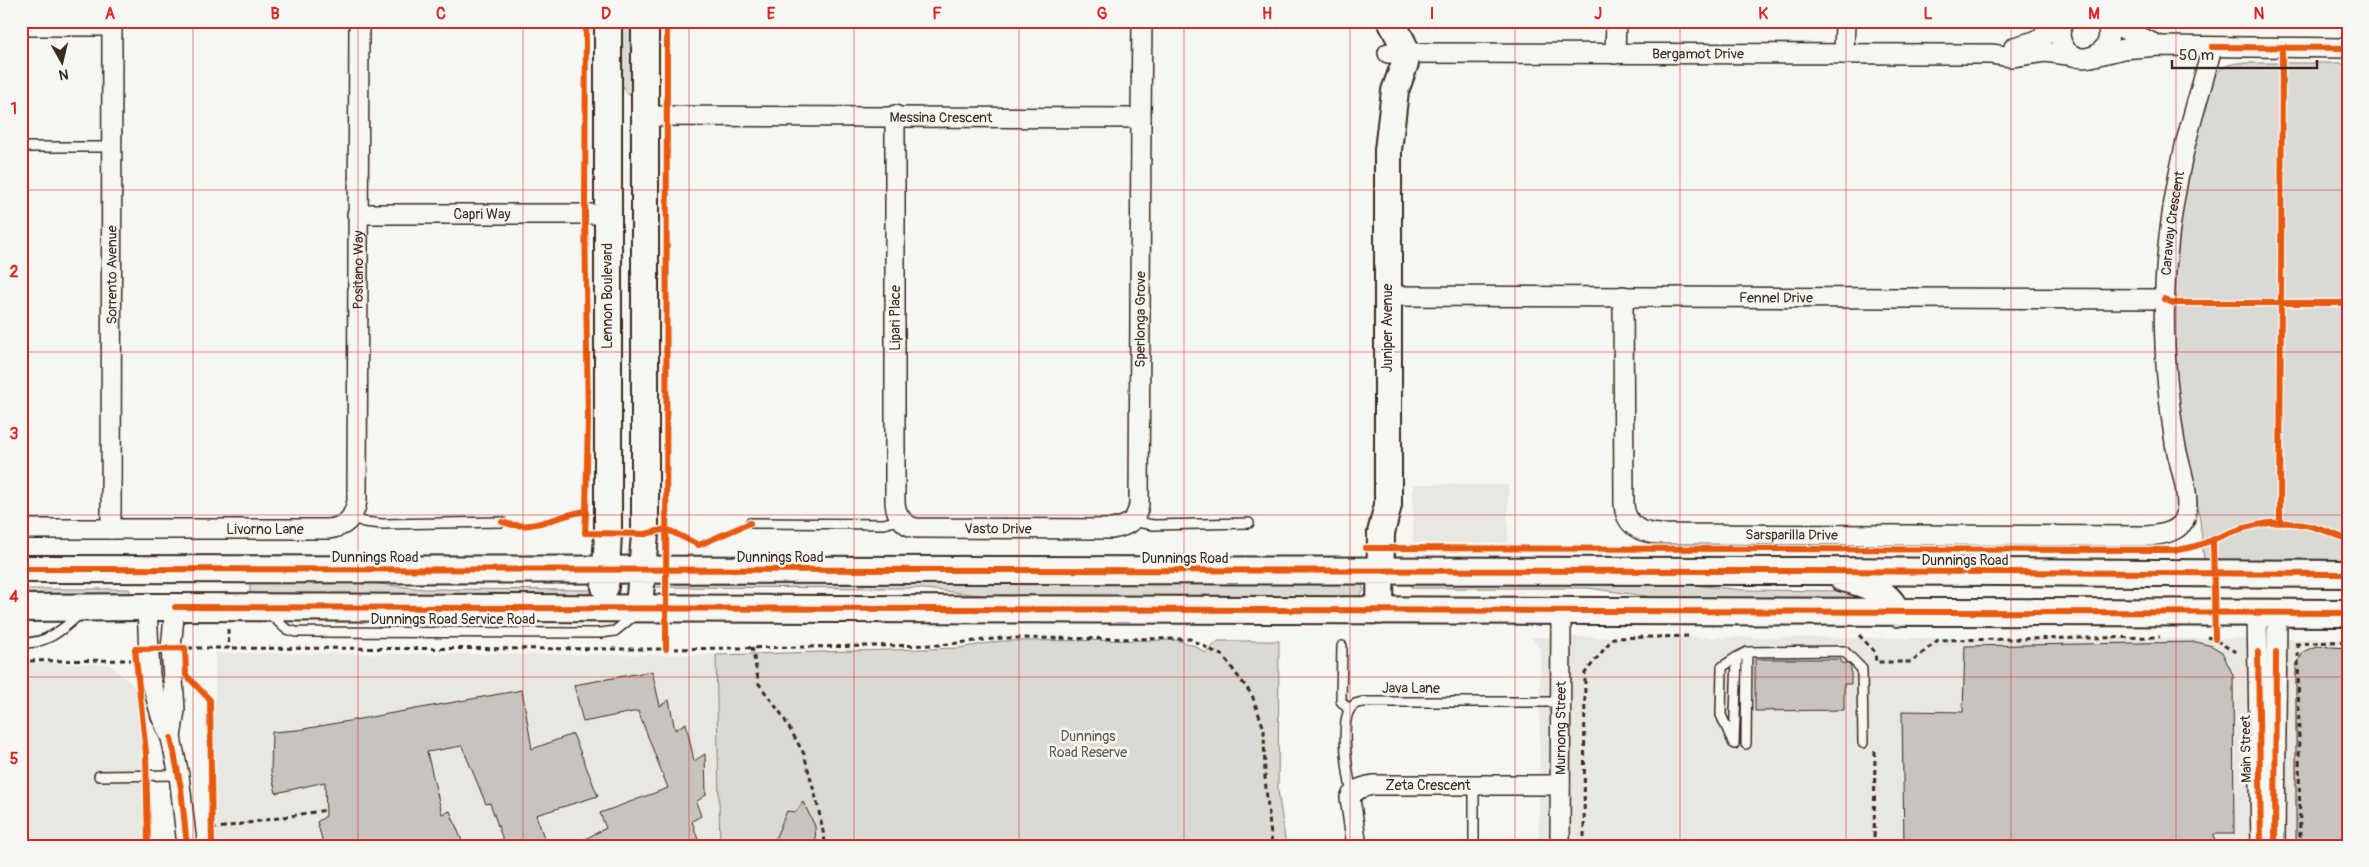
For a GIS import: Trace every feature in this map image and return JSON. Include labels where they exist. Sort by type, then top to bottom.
[{"type":"main road","name":"Lennon Boulevard","points":[[604,608],[608,534],[608,21]]},
{"type":"main road","points":[[639,608],[645,534],[645,21]]},
{"type":"main road","points":[[1375,21],[1397,53],[1403,44],[1390,21]]},
{"type":"main road","name":"Juniper Avenue","points":[[1388,611],[1388,570],[1396,532],[1388,505],[1388,150],[1393,100],[1396,86],[1404,69],[1397,53]]},
{"type":"main road","points":[[608,115],[645,116]]},
{"type":"main road","name":"Dunnings Road","points":[[21,569],[1388,570],[2348,574]]},
{"type":"main road","points":[[147,607],[152,569]]},
{"type":"main road","points":[[175,607],[177,569]]},
{"type":"main road","points":[[1813,571],[1874,588],[1894,605],[1897,613]]},
{"type":"main road","points":[[2267,613],[2268,574]]},
{"type":"main road","points":[[21,608],[666,608],[1897,613],[2216,626],[2267,613],[2348,613]]},
{"type":"street","name":"Positano Way","points":[[352,516],[357,500],[359,21]]},
{"type":"street","points":[[1140,118],[1142,21]]},
{"type":"street","points":[[1616,21],[1616,54]]},
{"type":"street","points":[[1844,21],[1844,54]]},
{"type":"street","points":[[2063,23],[2060,32],[2062,43],[2068,52],[2083,57],[2100,53],[2107,43],[2108,31],[2106,21]]},
{"type":"street","name":"Bergamot Drive","points":[[2106,21],[2159,46]]},
{"type":"street","name":"Bergamot Drive","points":[[1991,54],[2035,41],[2063,23]]},
{"type":"street","points":[[21,26],[112,24]]},
{"type":"street","name":"Sorrento Avenue","points":[[111,529],[112,24]]},
{"type":"street","name":"Bergamot Drive","points":[[1397,53],[1991,54],[2012,56],[2045,52],[2083,57],[2123,49],[2159,46],[2348,48]]},
{"type":"street","name":"Caraway Crescent","points":[[2182,523],[2187,505],[2168,394],[2164,299],[2171,226],[2178,180],[2185,146],[2212,47]]},
{"type":"street","name":"Messina Crescent","points":[[645,116],[895,115],[1140,118]]},
{"type":"street","name":"Lipari Place","points":[[895,115],[895,503],[896,511],[901,519]]},
{"type":"street","name":"Sperlonga Grove","points":[[1132,521],[1137,514],[1139,504],[1140,118]]},
{"type":"street","name":"Capri Way","points":[[357,214],[607,214]]},
{"type":"street","name":"Fennel Drive","points":[[1387,296],[2164,299]]},
{"type":"street","name":"Sarsparilla Drive","points":[[1623,296],[1624,505],[1626,515],[1632,524],[1643,531],[1670,534],[2146,536],[2164,534],[2182,523]]},
{"type":"street","name":"Livorno Lane","points":[[21,529],[328,529],[343,526],[352,516]]},
{"type":"street","name":"Vasto Drive","points":[[901,519],[908,525],[916,528],[1112,529],[1123,527],[1132,521]]},
{"type":"street","points":[[147,607],[141,658],[150,676],[161,716],[171,738],[179,775],[186,846]]},
{"type":"street","points":[[171,738],[180,651],[175,607]]},
{"type":"street","name":"Murnong Street","points":[[1560,846],[1561,612]]},
{"type":"street","name":"Main Street","points":[[2261,846],[2267,613]]},
{"type":"street","name":"Main Street","points":[[2267,652],[2275,846]]},
{"type":"street","name":"Zeta Crescent","points":[[1352,793],[1362,787],[1372,785],[1560,785]]},
{"type":"street","points":[[1352,793],[1351,808],[1357,846]]},
{"type":"lane","points":[[21,147],[112,147]]},
{"type":"lane","points":[[352,516],[364,522],[382,524],[502,522]]},
{"type":"lane","points":[[750,523],[884,524],[901,519]]},
{"type":"lane","name":"Vasto Drive","points":[[1132,521],[1153,525],[1249,523]]},
{"type":"lane","points":[[21,643],[47,639],[59,633],[85,608]]},
{"type":"lane","name":"Dunnings Road Service Road","points":[[265,608],[286,629],[296,632],[601,633],[615,631],[622,627],[638,613],[639,608]]},
{"type":"lane","points":[[1342,646],[1341,701],[1349,710],[1346,720],[1346,772],[1352,793]]},
{"type":"lane","points":[[1736,657],[1734,744],[1722,715],[1722,667],[1736,657],[1747,652],[1844,651],[1862,669],[1863,743]]},
{"type":"lane","points":[[1746,744],[1747,652]]},
{"type":"lane","name":"Java Lane","points":[[1349,710],[1354,704],[1363,702],[1561,702]]},
{"type":"lane","points":[[99,776],[179,775]]},
{"type":"lane","points":[[1474,784],[1474,846]]},
{"type":"path","points":[[666,608],[666,649]]},
{"type":"path","points":[[2198,637],[2216,626],[2235,652],[2267,652],[2298,643],[2348,641]]},
{"type":"path","points":[[1858,634],[1875,652],[1876,671]]},
{"type":"path","points":[[1584,846],[1585,673],[1613,638],[1695,636]]},
{"type":"path","points":[[1876,662],[1912,662],[1938,640],[2170,637]]},
{"type":"path","points":[[180,651],[666,649],[939,645],[1002,638],[1190,639],[1223,656],[1252,695],[1264,729],[1265,778],[1272,846]]},
{"type":"path","points":[[2298,643],[2300,846]]},
{"type":"path","points":[[752,647],[758,684],[782,715],[804,754],[826,846]]},
{"type":"path","points":[[21,661],[141,658]]},
{"type":"path","points":[[1874,846],[1875,743]]},
{"type":"path","points":[[212,829],[326,810]]},
{"type":"path","points":[[212,819],[212,837]]},
{"type":"shaded area","points":[[1413,484],[1508,485],[1508,543],[1413,543]]},
{"type":"shaded area","points":[[1531,637],[2348,639],[2348,846],[1539,846],[1540,649]]},
{"type":"shaded area","points":[[215,653],[716,655],[720,846],[215,846]]},
{"type":"shaded area","points":[[21,663],[109,664],[136,688],[143,773],[143,846],[21,846]]},
{"type":"green space","points":[[616,21],[638,21],[635,99],[628,94],[620,76]]},
{"type":"green space","points":[[2238,63],[2340,63],[2348,66],[2348,561],[2204,560],[2198,507],[2182,428],[2175,380],[2172,319],[2173,288],[2184,196],[2206,101],[2213,82],[2221,69]]},
{"type":"green space","points":[[250,578],[334,579],[424,589],[593,590],[595,597],[250,596]]},
{"type":"green space","points":[[659,580],[1356,581],[1361,584],[1364,590],[1358,598],[990,596],[915,588],[653,587]]},
{"type":"green space","points":[[1641,580],[1743,590],[1845,591],[1866,599],[1660,598],[1588,588],[1412,588],[1409,584]]},
{"type":"green space","points":[[21,589],[129,589],[132,595],[21,596]]},
{"type":"green space","name":"Dunnings Road Reserve","points":[[1177,640],[1195,646],[1206,653],[1218,641],[1279,641],[1278,790],[1286,846],[720,846],[716,655],[959,648],[1002,641]]},
{"type":"building","points":[[2197,642],[2212,646],[2222,652],[2233,675],[2234,834],[2214,834],[2215,846],[1904,846],[1902,711],[1963,712],[1965,646]]},
{"type":"building","points":[[2316,646],[2348,648],[2348,846],[2296,846],[2296,666],[2303,652]]},
{"type":"building","points":[[1755,659],[1841,659],[1841,663],[1847,663],[1851,667],[1851,684],[1844,684],[1844,710],[1755,711]]},
{"type":"building","points":[[652,671],[660,706],[669,700],[675,730],[686,723],[694,761],[705,754],[706,795],[696,802],[701,816],[692,821],[699,843],[688,846],[572,846],[606,828],[600,813],[668,788],[638,711],[583,722],[574,685]]},
{"type":"building","points":[[522,690],[532,749],[573,734],[598,796],[536,815],[547,846],[505,846],[490,803],[486,804],[462,746],[427,752],[442,814],[450,811],[464,846],[324,846],[317,822],[326,816],[325,782],[276,793],[271,772],[272,732],[298,730]]},
{"type":"building","points":[[803,802],[815,826],[816,846],[772,846],[787,811],[796,812]]},
{"type":"cycle path","points":[[586,21],[585,214],[588,419],[586,511]]},
{"type":"cycle path","points":[[666,649],[667,21]]},
{"type":"cycle path","points":[[2212,47],[2348,48]]},
{"type":"cycle path","points":[[2280,523],[2282,47]]},
{"type":"cycle path","points":[[2164,299],[2173,303],[2348,303]]},
{"type":"cycle path","points":[[502,522],[513,525],[534,524],[586,511],[585,533],[645,534],[666,529],[699,545],[750,523]]},
{"type":"cycle path","points":[[1365,548],[2177,550],[2198,545],[2248,527],[2277,522],[2318,528],[2348,540]]},
{"type":"cycle path","points":[[2213,540],[2215,639]]},
{"type":"cycle path","points":[[21,569],[1813,571],[2345,574]]},
{"type":"cycle path","points":[[175,607],[2348,613]]},
{"type":"cycle path","points":[[148,846],[146,753],[135,649],[185,648],[186,675],[210,700],[212,846]]},
{"type":"cycle path","points":[[2258,652],[2261,846]]},
{"type":"cycle path","points":[[2275,846],[2276,652]]},
{"type":"cycle path","points":[[171,738],[181,788],[187,846]]}]
